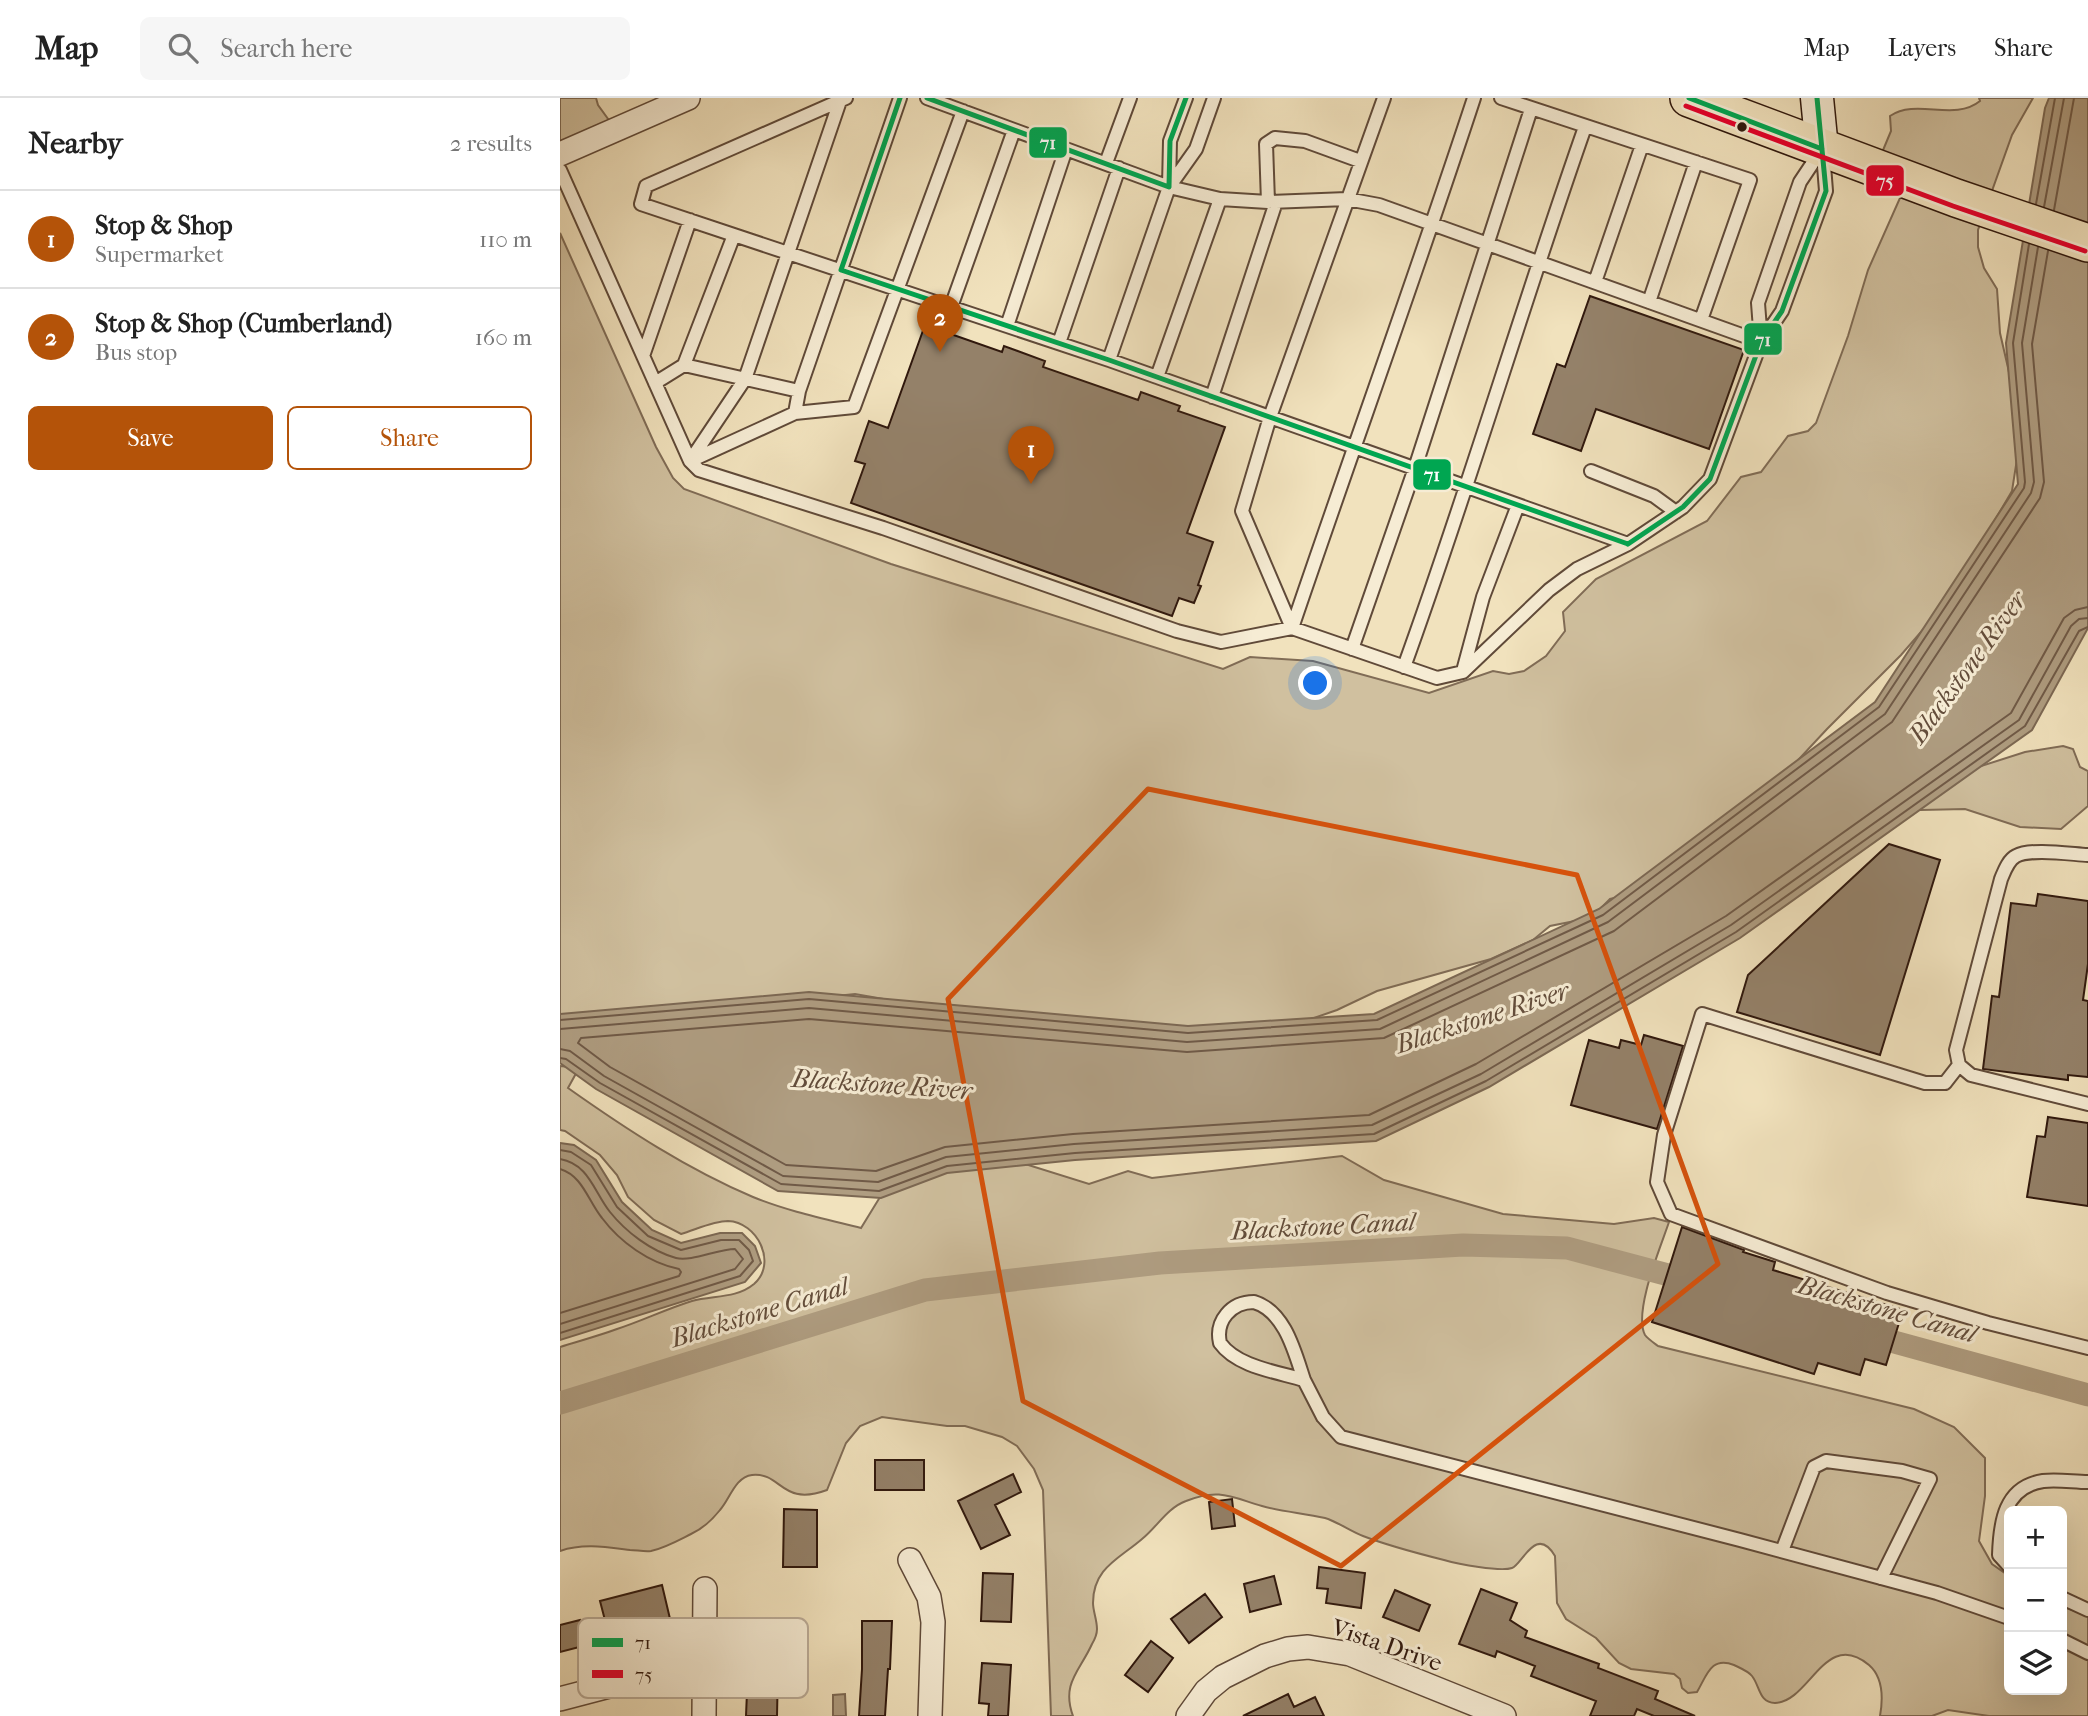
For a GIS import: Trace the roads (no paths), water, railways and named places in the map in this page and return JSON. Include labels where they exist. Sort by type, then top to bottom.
[{"type":"main road","points":[[1689,98],[1956,198],[2088,243]]},
{"type":"main road","points":[[1816,98],[1822,149]]},
{"type":"street","points":[[560,154],[654,105],[688,98]]},
{"type":"street","points":[[910,1560],[929,1597],[933,1622],[930,1716]]},
{"type":"street","points":[[705,1589],[705,1618]]},
{"type":"street","name":"Vista Drive","points":[[1188,1716],[1206,1691],[1223,1677],[1265,1656],[1288,1649],[1308,1647],[1350,1654],[1504,1716]]},
{"type":"street","points":[[560,1699],[578,1694]]},
{"type":"street","points":[[705,1698],[705,1716]]},
{"type":"lane","points":[[795,413],[799,391],[900,98]]},
{"type":"lane","points":[[927,98],[1169,187],[1220,199],[1272,202],[1347,199],[1379,205],[1761,342]]},
{"type":"lane","points":[[1106,163],[1130,98]]},
{"type":"lane","points":[[1169,187],[1170,141],[1186,98]]},
{"type":"lane","points":[[1109,360],[1169,187],[1196,149],[1214,98]]},
{"type":"lane","points":[[1292,628],[1242,511],[1270,417],[1384,98]]},
{"type":"lane","points":[[1292,628],[1475,98]]},
{"type":"lane","points":[[1501,98],[1751,180],[1701,320]]},
{"type":"lane","points":[[843,99],[646,186],[641,204],[1109,360],[1628,544]]},
{"type":"lane","points":[[690,461],[745,379],[843,99]]},
{"type":"lane","points":[[1352,649],[1415,468],[1531,109]]},
{"type":"lane","points":[[690,461],[795,413],[853,407],[963,111]]},
{"type":"lane","points":[[1404,667],[1468,487],[1538,262],[1585,127]]},
{"type":"lane","points":[[951,307],[1014,130]]},
{"type":"lane","points":[[1212,397],[1272,202],[1266,144],[1275,138],[1289,138],[1360,161]]},
{"type":"lane","points":[[1595,282],[1642,145]]},
{"type":"lane","points":[[1007,326],[1066,149]]},
{"type":"lane","points":[[1761,342],[1758,303],[1800,182],[1822,149]]},
{"type":"lane","points":[[560,170],[690,461],[699,470],[883,528],[1177,631],[1221,642],[1292,628],[1437,678],[1463,672],[1549,590],[1577,569],[1628,544],[1676,512],[1710,479],[1761,342],[1782,311],[1826,191],[1822,149]]},
{"type":"lane","points":[[1650,302],[1696,162]]},
{"type":"lane","points":[[1059,343],[1119,169]]},
{"type":"lane","points":[[1157,377],[1220,199]]},
{"type":"lane","points":[[643,356],[690,220]]},
{"type":"lane","points":[[655,383],[684,365],[734,235]]},
{"type":"lane","points":[[684,365],[799,391]]},
{"type":"lane","points":[[1591,471],[1654,496],[1676,512]]},
{"type":"lane","points":[[1463,672],[1483,597],[1518,505]]},
{"type":"lane","points":[[2088,855],[2029,853],[2014,857],[2007,866],[1956,1050],[1959,1065],[1971,1075],[2088,1104]]},
{"type":"lane","points":[[1959,1065],[1945,1083],[1924,1083],[1702,1014],[1664,1135],[1657,1182],[1671,1214],[1887,1293],[1988,1323],[2088,1348]]},
{"type":"lane","points":[[1304,1380],[1255,1365],[1224,1348],[1219,1336],[1220,1326],[1227,1312],[1247,1302],[1266,1307],[1285,1331],[1318,1411],[1341,1437],[1782,1551],[1937,1593],[2004,1616]]},
{"type":"lane","points":[[1782,1551],[1814,1467],[1826,1461],[1902,1471],[1930,1479],[1881,1578]]},
{"type":"lane","points":[[2008,1506],[2024,1487],[2043,1481],[2088,1482]]},
{"type":"lane","points":[[2004,1513],[2000,1524],[1999,1555],[2004,1560]]},
{"type":"lane","points":[[2067,1600],[2088,1610]]},
{"type":"lane","points":[[2067,1642],[2088,1653]]},
{"type":"water","name":"Blackstone River","points":[[2049,98],[2088,98],[2088,628],[2032,730],[1740,938],[1489,1087],[1376,1141],[1075,1160],[947,1173],[881,1198],[778,1191],[596,1089],[560,1063],[560,1014],[809,992],[1188,1026],[1374,1014],[1599,909],[1875,702],[2018,484],[2006,343],[2045,108]]},
{"type":"water","points":[[560,1143],[574,1145],[596,1160],[622,1202],[652,1230],[681,1243],[720,1233],[742,1233],[755,1246],[761,1263],[745,1282],[560,1340]]},
{"type":"water","points":[[845,1694],[846,1716],[833,1716],[833,1695]]},
{"type":"waterway","name":"Blackstone Canal","points":[[560,1403],[925,1290],[1160,1263],[1463,1245],[1567,1248],[1695,1282]]},
{"type":"waterway","name":"Blackstone Canal","points":[[1865,1334],[2088,1395]]},
{"type":"place","name":"Stop & Shop (Cumberland)","points":[[940,352]]},
{"type":"place","name":"Stop & Shop","points":[[1031,484]]}]
